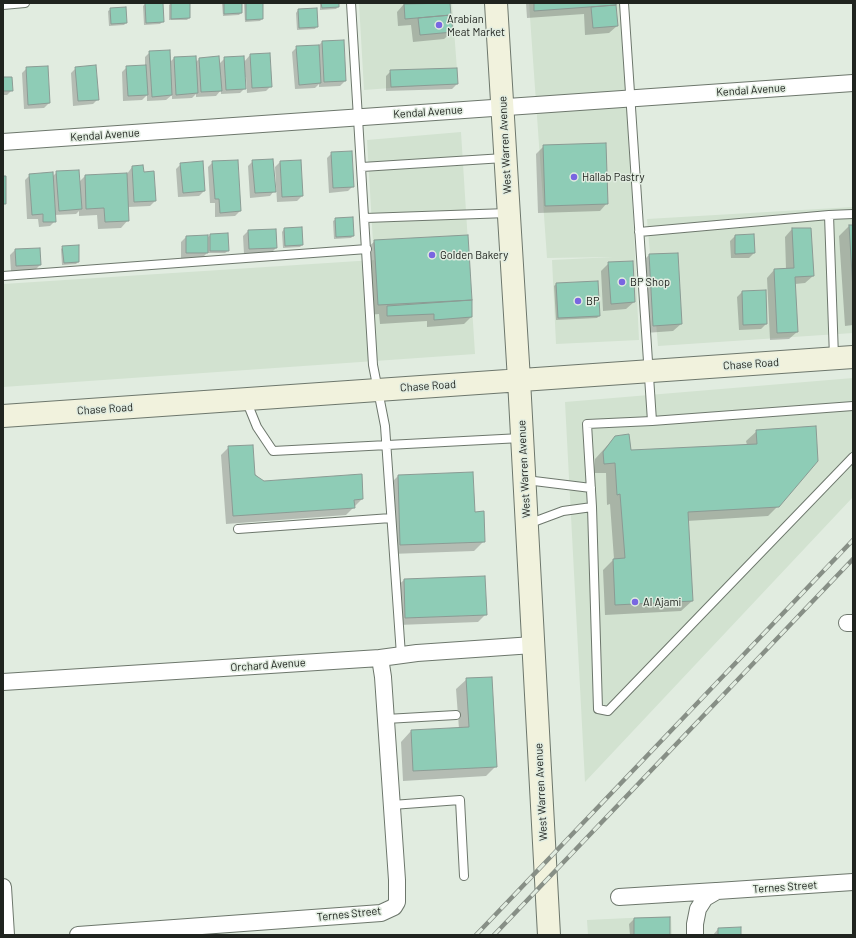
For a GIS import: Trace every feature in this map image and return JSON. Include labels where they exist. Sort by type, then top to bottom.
[{"type":"main road","name":"West Warren Avenue","points":[[496,3],[519,380],[549,935]]},
{"type":"main road","name":"Chase Road","points":[[3,416],[843,358]]},
{"type":"street","name":"Kendal Avenue","points":[[3,142],[853,83]]},
{"type":"street","name":"Orchard Avenue","points":[[3,682],[380,658],[401,655],[533,645]]},
{"type":"street","name":"Ternes Street","points":[[78,935],[381,913],[394,907],[397,902],[392,805],[380,658]]},
{"type":"street","name":"Ternes Street","points":[[619,897],[853,882]]},
{"type":"street","points":[[3,887],[6,935]]},
{"type":"street","points":[[695,935],[695,924],[698,909],[705,898],[717,891]]},
{"type":"lane","points":[[3,5],[25,3]]},
{"type":"lane","points":[[351,3],[373,365],[385,426],[401,655]]},
{"type":"lane","points":[[624,3],[652,421]]},
{"type":"lane","points":[[362,166],[505,158]]},
{"type":"lane","points":[[365,218],[509,213]]},
{"type":"lane","points":[[639,232],[853,214]]},
{"type":"lane","points":[[829,215],[843,358]]},
{"type":"lane","points":[[3,276],[367,249]]},
{"type":"lane","points":[[246,399],[257,427],[274,451],[522,438]]},
{"type":"lane","points":[[853,406],[652,421],[588,424],[598,709],[608,711],[853,457]]},
{"type":"lane","points":[[524,480],[591,488]]},
{"type":"lane","points":[[527,524],[563,511],[592,507]]},
{"type":"lane","points":[[238,529],[391,518]]},
{"type":"lane","points":[[386,719],[456,715]]},
{"type":"lane","points":[[392,805],[460,800],[464,876]]},
{"type":"shaded area","points":[[359,3],[452,3],[458,83],[364,90]]},
{"type":"shaded area","points":[[529,3],[623,3],[639,340],[556,344],[552,260],[613,257],[547,258]]},
{"type":"shaded area","points":[[461,132],[475,354],[3,387],[3,284],[374,260],[367,140]]},
{"type":"shaded area","points":[[853,207],[853,333],[658,346],[647,219]]},
{"type":"shaded area","points":[[853,378],[853,497],[585,782],[565,402]]},
{"type":"shaded area","points":[[671,916],[672,935],[588,935],[587,920]]},
{"type":"building","points":[[145,3],[163,3],[164,22],[146,23]]},
{"type":"building","points":[[171,3],[190,3],[190,18],[171,19]]},
{"type":"building","points":[[224,3],[242,3],[242,13],[224,14]]},
{"type":"building","points":[[246,3],[263,3],[263,19],[246,20]]},
{"type":"building","points":[[321,3],[339,3],[339,7],[322,8]]},
{"type":"building","points":[[450,3],[451,15],[405,19],[404,4]]},
{"type":"building","points":[[534,3],[616,3],[616,5],[534,11]]},
{"type":"building","points":[[616,5],[618,26],[593,28],[591,7]]},
{"type":"building","points":[[126,7],[127,23],[111,24],[110,8]]},
{"type":"building","points":[[317,8],[318,27],[299,28],[298,9]]},
{"type":"building","points":[[451,15],[453,32],[420,35],[418,18]]},
{"type":"building","points":[[344,40],[346,81],[324,82],[322,41]]},
{"type":"building","points":[[319,45],[321,83],[299,85],[296,46]]},
{"type":"building","points":[[170,50],[172,95],[152,97],[149,51]]},
{"type":"building","points":[[270,53],[272,87],[252,88],[250,54]]},
{"type":"building","points":[[196,56],[198,93],[176,95],[174,57]]},
{"type":"building","points":[[219,56],[222,91],[201,92],[199,58]]},
{"type":"building","points":[[244,56],[246,89],[226,90],[224,57]]},
{"type":"building","points":[[96,65],[99,100],[78,101],[75,67]]},
{"type":"building","points":[[146,65],[148,95],[128,96],[126,66]]},
{"type":"building","points":[[48,66],[50,103],[28,105],[26,67]]},
{"type":"building","points":[[457,68],[458,84],[391,87],[390,70]]},
{"type":"building","points":[[3,77],[12,77],[13,91],[3,91]]},
{"type":"building","points":[[606,143],[608,204],[545,206],[543,145]]},
{"type":"building","points":[[352,151],[354,187],[333,188],[331,152]]},
{"type":"building","points":[[273,159],[276,192],[255,193],[252,160]]},
{"type":"building","points":[[238,160],[241,211],[220,213],[219,199],[215,199],[212,161]]},
{"type":"building","points":[[301,160],[303,196],[282,197],[280,161]]},
{"type":"building","points":[[203,161],[205,191],[183,193],[180,163]]},
{"type":"building","points":[[143,165],[144,172],[154,171],[156,201],[134,202],[132,166]]},
{"type":"building","points":[[79,170],[82,209],[59,211],[56,171]]},
{"type":"building","points":[[53,172],[56,222],[43,222],[43,214],[32,215],[29,174]]},
{"type":"building","points":[[127,173],[129,221],[105,222],[104,208],[86,209],[85,175]]},
{"type":"building","points":[[3,176],[6,176],[6,204],[3,204]]},
{"type":"building","points":[[353,217],[354,236],[336,237],[335,218]]},
{"type":"building","points":[[849,225],[853,225],[853,290]]},
{"type":"building","points":[[302,227],[303,245],[285,246],[284,228]]},
{"type":"building","points":[[792,228],[811,228],[814,276],[795,277],[798,332],[777,333],[774,269],[794,268]]},
{"type":"building","points":[[276,229],[277,248],[249,249],[248,230]]},
{"type":"building","points":[[228,233],[229,251],[210,251],[210,234]]},
{"type":"building","points":[[754,234],[755,253],[735,254],[735,235]]},
{"type":"building","points":[[208,235],[208,253],[186,253],[186,236]]},
{"type":"building","points":[[468,235],[472,300],[378,305],[374,240]]},
{"type":"building","points":[[79,245],[79,262],[64,263],[62,246]]},
{"type":"building","points":[[40,248],[41,265],[16,266],[15,249]]},
{"type":"building","points":[[678,253],[682,324],[653,326],[649,254]]},
{"type":"building","name":"BP Shop","points":[[633,261],[635,302],[611,304],[608,262]]},
{"type":"building","points":[[598,281],[600,316],[558,318],[556,283]]},
{"type":"building","points":[[766,290],[767,324],[743,325],[742,291]]},
{"type":"building","points":[[472,300],[472,317],[434,320],[434,314],[387,316],[387,306]]},
{"type":"building","points":[[816,426],[818,461],[779,507],[688,512],[693,601],[615,605],[613,559],[625,558],[620,494],[617,495],[615,463],[604,464],[603,452],[615,436],[629,434],[631,450],[757,444],[756,430]]},
{"type":"building","points":[[253,445],[255,475],[264,481],[362,474],[363,499],[354,500],[355,508],[233,516],[228,446]]},
{"type":"building","points":[[473,472],[475,512],[484,511],[485,542],[400,545],[398,475]]},
{"type":"building","points":[[485,576],[487,615],[405,618],[404,579]]},
{"type":"building","points":[[492,677],[497,767],[413,771],[411,730],[469,727],[466,678]]},
{"type":"building","points":[[670,917],[670,935],[634,935],[634,918]]},
{"type":"building","points":[[741,927],[741,935],[718,935],[718,928]]},
{"type":"railway","points":[[476,935],[853,540]]},
{"type":"railway","points":[[494,935],[853,559]]},
{"type":"place","name":"Arabian Meat Market","points":[[439,25]]},
{"type":"place","name":"Hallab Pastry","points":[[574,177]]},
{"type":"place","name":"Golden Bakery","points":[[432,255]]},
{"type":"place","name":"BP Shop","points":[[622,282]]},
{"type":"place","name":"BP","points":[[578,301]]},
{"type":"place","name":"Al Ajami","points":[[635,602]]}]
